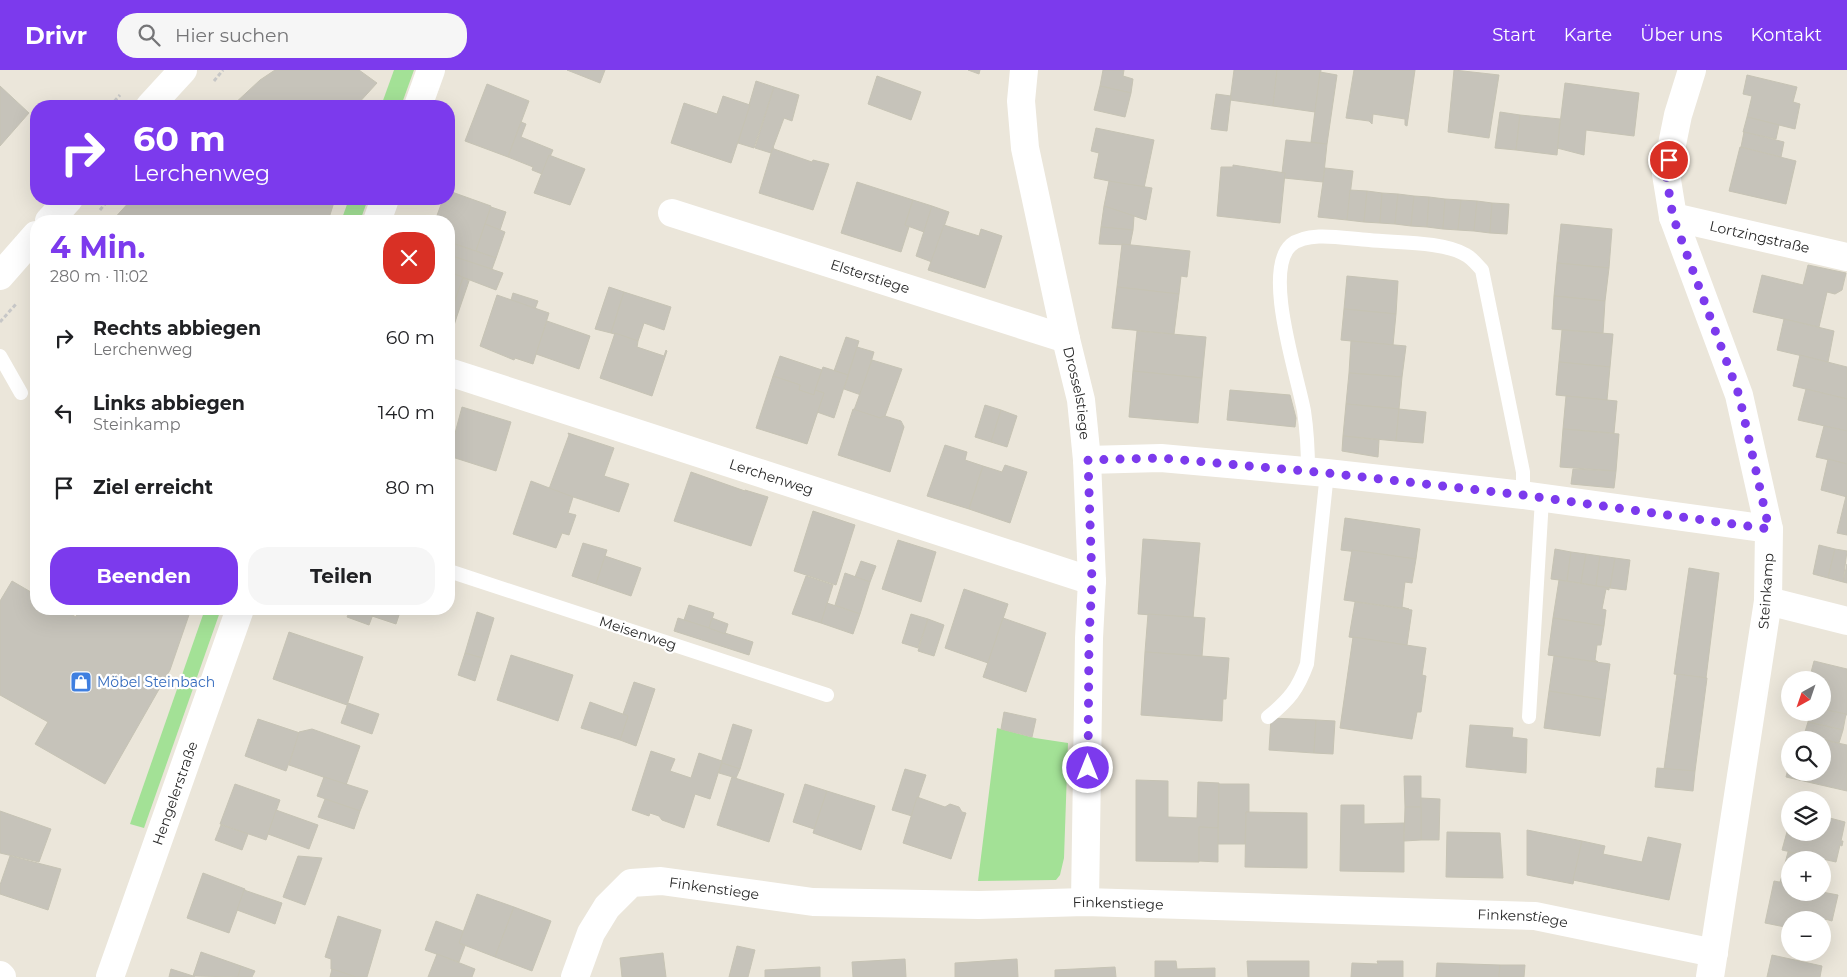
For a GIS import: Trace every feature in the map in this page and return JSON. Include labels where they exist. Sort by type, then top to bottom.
[{"type":"street","points":[[156,100],[183,70]]},
{"type":"street","points":[[420,100],[431,70]]},
{"type":"street","name":"Drosselstiege","points":[[1024,70],[1021,100],[1025,148],[1081,400],[1088,460],[1092,582],[1089,638],[1085,902]]},
{"type":"street","name":"Steinkamp","points":[[1692,70],[1678,115],[1666,174],[1673,217],[1739,395],[1769,529],[1768,601],[1712,965]]},
{"type":"street","points":[[54,215],[64,205]]},
{"type":"street","name":"Elsterstiege","points":[[672,213],[1066,339]]},
{"type":"street","name":"Lortzingstraße","points":[[1673,217],[1847,256]]},
{"type":"street","points":[[0,276],[30,242]]},
{"type":"street","name":"Lerchenweg","points":[[455,374],[1092,582]]},
{"type":"street","points":[[1088,460],[1161,458],[1318,472],[1532,497],[1769,529]]},
{"type":"street","points":[[1768,601],[1847,621]]},
{"type":"street","name":"Hengelerstraße","points":[[110,977],[238,615]]},
{"type":"street","name":"Finkenstiege","points":[[575,977],[591,933],[607,907],[631,883],[661,881],[813,902],[979,905],[1085,902],[1535,916],[1712,965]]},
{"type":"lane","points":[[1268,717],[1289,700],[1301,681],[1307,664],[1318,472],[1308,440],[1304,410],[1280,304],[1281,275],[1285,256],[1291,245],[1314,236],[1444,247],[1466,254],[1482,270],[1523,472],[1532,497],[1529,717]]},
{"type":"lane","points":[[0,356],[21,393]]},
{"type":"lane","name":"Meisenweg","points":[[455,573],[827,695]]},
{"type":"green space","points":[[394,70],[414,70],[403,100],[383,100]]},
{"type":"green space","points":[[347,205],[366,205],[362,215],[343,215]]},
{"type":"green space","points":[[203,615],[219,615],[144,828],[130,824]]},
{"type":"green space","points":[[997,728],[1035,738],[1068,743],[1064,858],[1060,875],[1056,880],[978,881]]},
{"type":"building","points":[[275,70],[359,70],[377,83],[361,100],[238,100],[260,80]]},
{"type":"building","points":[[567,70],[605,70],[600,83]]},
{"type":"building","points":[[968,70],[980,70],[979,74]]},
{"type":"building","points":[[1103,70],[1124,70],[1123,76],[1133,79],[1131,93],[1100,86]]},
{"type":"building","points":[[1234,70],[1277,70],[1273,106],[1230,100]]},
{"type":"building","points":[[1277,70],[1321,70],[1315,112],[1273,106]]},
{"type":"building","points":[[1354,70],[1415,70],[1407,126],[1405,125],[1405,119],[1373,114],[1372,124],[1369,121],[1346,118]]},
{"type":"building","points":[[1454,70],[1499,75],[1489,138],[1448,132]]},
{"type":"building","points":[[1320,72],[1337,75],[1327,144],[1311,142]]},
{"type":"building","points":[[1747,75],[1797,87],[1793,102],[1800,104],[1795,129],[1747,117],[1752,96],[1743,94]]},
{"type":"building","points":[[877,76],[921,92],[911,120],[868,104]]},
{"type":"building","points":[[756,81],[774,87],[754,148],[738,143]]},
{"type":"building","points":[[1565,83],[1639,93],[1634,136],[1586,130],[1584,155],[1557,148]]},
{"type":"building","points":[[487,84],[529,101],[508,157],[465,141]]},
{"type":"building","points":[[0,86],[29,113],[0,146]]},
{"type":"building","points":[[1100,86],[1131,93],[1125,117],[1094,110]]},
{"type":"building","points":[[774,87],[799,95],[792,121],[784,118],[771,153],[755,148]]},
{"type":"building","points":[[1216,94],[1231,96],[1227,131],[1211,129]]},
{"type":"building","points":[[723,96],[750,105],[731,163],[671,143],[684,103],[717,114]]},
{"type":"building","points":[[1500,112],[1520,115],[1516,150],[1495,148]]},
{"type":"building","points":[[1520,115],[1560,119],[1557,155],[1516,150]]},
{"type":"building","points":[[1747,117],[1779,125],[1776,139],[1743,132]]},
{"type":"building","points":[[521,122],[526,124],[521,137],[553,150],[542,174],[532,170],[533,167],[508,157]]},
{"type":"building","points":[[1096,128],[1154,140],[1144,188],[1094,178],[1099,153],[1091,151]]},
{"type":"building","points":[[1744,132],[1784,142],[1781,157],[1741,147]]},
{"type":"building","points":[[1286,140],[1327,144],[1323,182],[1284,178],[1285,173],[1282,173]]},
{"type":"building","points":[[773,147],[774,149],[812,162],[813,160],[829,164],[813,210],[759,193]]},
{"type":"building","points":[[1740,147],[1796,161],[1786,204],[1729,191]]},
{"type":"building","points":[[549,155],[585,169],[570,205],[534,193]]},
{"type":"building","points":[[1233,165],[1285,173],[1280,223],[1217,216],[1221,167],[1233,167]]},
{"type":"building","points":[[1325,168],[1353,171],[1347,220],[1318,217]]},
{"type":"building","points":[[1109,181],[1152,188],[1146,220],[1104,206]]},
{"type":"building","points":[[857,182],[913,200],[905,225],[909,227],[901,252],[841,233]]},
{"type":"building","points":[[1350,190],[1367,191],[1364,222],[1347,220]]},
{"type":"building","points":[[1367,191],[1382,193],[1380,223],[1364,222]]},
{"type":"building","points":[[455,193],[491,206],[476,251],[455,244],[455,215],[437,215],[441,205],[455,205]]},
{"type":"building","points":[[1382,193],[1398,194],[1395,224],[1380,223]]},
{"type":"building","points":[[1398,194],[1414,196],[1411,226],[1395,224]]},
{"type":"building","points":[[1414,196],[1429,197],[1427,227],[1411,226]]},
{"type":"building","points":[[1429,197],[1445,199],[1443,229],[1427,227]]},
{"type":"building","points":[[1445,199],[1461,200],[1458,230],[1443,229]]},
{"type":"building","points":[[913,200],[932,206],[924,232],[905,225]]},
{"type":"building","points":[[1461,200],[1477,201],[1474,231],[1458,230]]},
{"type":"building","points":[[1477,201],[1492,203],[1490,233],[1474,231]]},
{"type":"building","points":[[1492,203],[1509,204],[1507,234],[1490,233]]},
{"type":"building","points":[[127,205],[333,205],[330,215],[117,215]]},
{"type":"building","points":[[932,206],[949,212],[932,262],[916,256]]},
{"type":"building","points":[[1104,206],[1134,216],[1133,230],[1101,227]]},
{"type":"building","points":[[491,207],[506,212],[500,230],[485,224]]},
{"type":"building","points":[[485,224],[505,232],[496,258],[476,251]]},
{"type":"building","points":[[1561,224],[1612,229],[1609,268],[1557,263]]},
{"type":"building","points":[[944,225],[979,236],[981,229],[1002,236],[985,288],[928,270]]},
{"type":"building","points":[[1101,227],[1133,230],[1130,245],[1099,244]]},
{"type":"building","points":[[455,244],[496,258],[492,269],[455,257]]},
{"type":"building","points":[[1122,244],[1190,251],[1187,277],[1181,276],[1179,294],[1117,287]]},
{"type":"building","points":[[455,257],[503,273],[496,290],[455,274]]},
{"type":"building","points":[[1557,263],[1609,268],[1605,301],[1554,296]]},
{"type":"building","points":[[1808,265],[1846,273],[1842,290],[1835,294],[1827,292],[1819,327],[1753,312],[1762,275],[1803,285]]},
{"type":"building","points":[[455,274],[470,280],[463,278],[455,300]]},
{"type":"building","points":[[1347,276],[1398,281],[1396,314],[1344,309]]},
{"type":"building","points":[[463,278],[469,281],[457,316],[455,315],[455,300]]},
{"type":"building","points":[[609,287],[624,292],[611,333],[595,329]]},
{"type":"building","points":[[1117,287],[1179,294],[1174,334],[1112,328]]},
{"type":"building","points":[[624,292],[671,307],[664,330],[644,323],[638,341],[611,333]]},
{"type":"building","points":[[513,293],[538,301],[535,309],[511,300]]},
{"type":"building","points":[[497,295],[549,313],[533,364],[515,358],[514,360],[480,346]]},
{"type":"building","points":[[1554,296],[1605,301],[1603,333],[1552,329]]},
{"type":"building","points":[[1344,309],[1396,314],[1393,345],[1341,340]]},
{"type":"building","points":[[1784,319],[1834,331],[1828,362],[1777,350]]},
{"type":"building","points":[[547,321],[590,336],[579,369],[536,354]]},
{"type":"building","points":[[1562,330],[1613,334],[1610,367],[1559,362]]},
{"type":"building","points":[[1137,331],[1206,337],[1202,378],[1133,371]]},
{"type":"building","points":[[615,333],[638,341],[637,347],[664,356],[667,351],[652,396],[600,378]]},
{"type":"building","points":[[846,337],[859,341],[848,375],[834,371]]},
{"type":"building","points":[[1351,341],[1406,346],[1402,377],[1349,373]]},
{"type":"building","points":[[857,347],[874,352],[861,395],[844,389]]},
{"type":"building","points":[[1800,355],[1847,367],[1847,399],[1793,386]]},
{"type":"building","points":[[780,356],[822,370],[814,395],[799,390],[800,385],[773,376]]},
{"type":"building","points":[[872,360],[902,369],[885,416],[880,418],[854,410]]},
{"type":"building","points":[[1559,362],[1610,367],[1607,400],[1556,395]]},
{"type":"building","points":[[823,367],[848,375],[834,418],[817,412],[824,393],[815,390]]},
{"type":"building","points":[[1133,371],[1202,378],[1198,423],[1129,417]]},
{"type":"building","points":[[1349,373],[1402,377],[1399,409],[1346,404]]},
{"type":"building","points":[[773,376],[800,385],[799,390],[814,395],[815,390],[824,393],[807,444],[756,428]]},
{"type":"building","points":[[1806,389],[1847,399],[1847,431],[1798,420]]},
{"type":"building","points":[[1230,390],[1290,395],[1296,418],[1295,427],[1227,420]]},
{"type":"building","points":[[1566,396],[1617,401],[1614,433],[1563,429]]},
{"type":"building","points":[[1346,404],[1399,409],[1396,441],[1343,436]]},
{"type":"building","points":[[985,405],[1001,410],[991,442],[975,437]]},
{"type":"building","points":[[462,407],[511,422],[496,471],[455,458],[455,433]]},
{"type":"building","points":[[853,409],[880,418],[885,416],[901,421],[904,427],[890,472],[838,455]]},
{"type":"building","points":[[1399,409],[1426,412],[1423,443],[1396,441]]},
{"type":"building","points":[[1001,410],[1017,416],[1007,447],[991,442]]},
{"type":"building","points":[[1824,426],[1847,431],[1847,464],[1816,457]]},
{"type":"building","points":[[1563,429],[1619,434],[1616,471],[1560,467]]},
{"type":"building","points":[[568,433],[614,448],[604,476],[629,484],[619,512],[549,489],[569,435]]},
{"type":"building","points":[[1343,436],[1379,440],[1378,457],[1342,451]]},
{"type":"building","points":[[945,445],[967,452],[965,460],[983,466],[969,509],[927,496]]},
{"type":"building","points":[[1828,459],[1847,464],[1847,497],[1821,490]]},
{"type":"building","points":[[1005,465],[1027,472],[1010,523],[969,509],[983,466],[1002,472]]},
{"type":"building","points":[[1573,469],[1616,471],[1614,488],[1571,484]]},
{"type":"building","points":[[691,472],[768,497],[751,546],[674,521]]},
{"type":"building","points":[[531,481],[573,497],[568,513],[576,515],[569,535],[562,533],[556,548],[513,534]]},
{"type":"building","points":[[1847,497],[1847,535],[1837,533]]},
{"type":"building","points":[[813,511],[855,525],[836,585],[794,571]]},
{"type":"building","points":[[1345,518],[1420,529],[1416,559],[1341,550]]},
{"type":"building","points":[[1143,539],[1200,543],[1193,618],[1138,614]]},
{"type":"building","points":[[898,540],[936,552],[921,602],[882,589]]},
{"type":"building","points":[[583,543],[607,550],[596,584],[572,576]]},
{"type":"building","points":[[1819,545],[1835,549],[1828,578],[1813,574]]},
{"type":"building","points":[[1555,549],[1571,552],[1567,581],[1551,579]]},
{"type":"building","points":[[1835,549],[1847,551],[1843,582],[1828,578]]},
{"type":"building","points":[[1352,550],[1416,559],[1412,583],[1405,582],[1402,607],[1409,609],[1344,600]]},
{"type":"building","points":[[1571,552],[1586,554],[1581,583],[1567,581]]},
{"type":"building","points":[[1586,554],[1600,556],[1596,586],[1581,583]]},
{"type":"building","points":[[605,556],[641,568],[631,596],[596,584]]},
{"type":"building","points":[[1600,556],[1615,558],[1610,588],[1596,586]]},
{"type":"building","points":[[1615,558],[1630,560],[1626,590],[1610,588]]},
{"type":"building","points":[[861,561],[876,566],[870,582],[855,577]]},
{"type":"building","points":[[1847,564],[1847,583],[1843,582]]},
{"type":"building","points":[[1689,568],[1719,573],[1706,678],[1674,674]]},
{"type":"building","points":[[845,573],[870,582],[860,614],[835,605]]},
{"type":"building","points":[[806,576],[833,585],[821,623],[792,614]]},
{"type":"building","points":[[1559,580],[1609,588],[1609,590],[1606,589],[1602,609],[1606,610],[1604,626],[1553,618]]},
{"type":"building","name":"Möbel Steinbach","points":[[12,581],[30,592],[30,615],[72,615],[76,617],[77,615],[189,615],[170,670],[105,784],[35,744],[48,722],[0,695],[0,601]]},
{"type":"building","points":[[964,589],[1008,604],[988,663],[945,648]]},
{"type":"building","points":[[1355,602],[1412,610],[1407,645],[1349,637]]},
{"type":"building","points":[[827,603],[860,614],[853,634],[821,623]]},
{"type":"building","points":[[689,605],[714,613],[709,628],[684,620]]},
{"type":"building","points":[[477,612],[494,618],[482,658],[465,653]]},
{"type":"building","points":[[911,614],[928,619],[918,648],[902,643]]},
{"type":"building","points":[[1148,614],[1205,618],[1202,656],[1145,652]]},
{"type":"building","points":[[348,615],[373,615],[369,625],[347,617]]},
{"type":"building","points":[[372,615],[399,615],[396,624]]},
{"type":"building","points":[[678,618],[753,642],[749,655],[674,631]]},
{"type":"building","points":[[712,618],[728,624],[725,634],[709,628]]},
{"type":"building","points":[[1003,618],[1046,633],[1026,692],[983,677]]},
{"type":"building","points":[[1553,618],[1604,626],[1601,645],[1597,645],[1595,660],[1598,662],[1548,655]]},
{"type":"building","points":[[928,619],[944,625],[934,656],[918,651]]},
{"type":"building","points":[[289,632],[363,657],[347,705],[273,679]]},
{"type":"building","points":[[1353,637],[1426,648],[1422,675],[1426,676],[1421,712],[1417,712],[1412,739],[1340,728]]},
{"type":"building","points":[[1145,652],[1229,658],[1226,699],[1223,699],[1222,721],[1141,715]]},
{"type":"building","points":[[465,653],[482,658],[475,681],[458,675]]},
{"type":"building","points":[[511,655],[573,675],[558,721],[497,700]]},
{"type":"building","points":[[1554,656],[1610,664],[1605,700],[1549,691]]},
{"type":"building","points":[[1814,661],[1847,669],[1847,715],[1831,711],[1831,671],[1811,671]]},
{"type":"building","points":[[1677,674],[1707,678],[1695,771],[1664,769]]},
{"type":"building","points":[[634,682],[655,689],[636,746],[620,740],[628,716],[623,714]]},
{"type":"building","points":[[1549,691],[1605,700],[1600,736],[1544,728]]},
{"type":"building","points":[[590,702],[628,716],[620,740],[581,728]]},
{"type":"building","points":[[348,703],[379,714],[372,734],[341,723]]},
{"type":"building","points":[[1831,711],[1846,714],[1843,730],[1808,722],[1831,721]]},
{"type":"building","points":[[1004,712],[1036,719],[1032,737],[1001,729]]},
{"type":"building","points":[[1271,718],[1316,720],[1314,753],[1269,750]]},
{"type":"building","points":[[258,719],[300,733],[286,771],[245,756]]},
{"type":"building","points":[[1316,720],[1335,721],[1333,754],[1314,753]]},
{"type":"building","points":[[1808,722],[1843,730],[1839,743],[1831,741],[1831,731],[1805,731]]},
{"type":"building","points":[[733,724],[752,730],[740,769],[722,763],[718,773]]},
{"type":"building","points":[[1470,725],[1513,728],[1512,737],[1527,739],[1526,773],[1466,767]]},
{"type":"building","points":[[312,729],[360,746],[346,785],[289,765],[299,732]]},
{"type":"building","points":[[1831,742],[1847,745],[1847,791],[1803,781],[1831,781]]},
{"type":"building","points":[[651,751],[675,759],[670,771],[691,778],[699,753],[722,761],[710,799],[695,794],[684,828],[662,820],[659,816],[650,813],[649,816],[632,810]]},
{"type":"building","points":[[722,763],[740,769],[736,778],[719,773]]},
{"type":"building","points":[[1657,768],[1695,771],[1693,791],[1655,787]]},
{"type":"building","points":[[905,769],[926,775],[912,816],[892,810]]},
{"type":"building","points":[[1404,776],[1421,776],[1421,807],[1405,807]]},
{"type":"building","points":[[324,777],[368,791],[360,811],[317,796]]},
{"type":"building","points":[[732,777],[784,794],[769,842],[717,825]]},
{"type":"building","points":[[1136,780],[1168,781],[1168,817],[1197,818],[1198,782],[1219,783],[1218,828],[1199,827],[1199,862],[1136,861]]},
{"type":"building","points":[[235,784],[280,800],[266,840],[220,824]]},
{"type":"building","points":[[805,784],[827,791],[814,829],[793,822]]},
{"type":"building","points":[[1219,784],[1249,784],[1249,812],[1246,812],[1245,844],[1218,844]]},
{"type":"building","points":[[827,791],[875,806],[861,850],[813,833]]},
{"type":"building","points":[[917,797],[945,807],[950,804],[959,807],[962,812],[966,813],[951,859],[903,843]]},
{"type":"building","points":[[1421,798],[1440,799],[1439,840],[1421,840]]},
{"type":"building","points":[[325,799],[360,811],[354,829],[318,817]]},
{"type":"building","points":[[1341,805],[1364,805],[1364,824],[1404,823],[1404,872],[1340,871]]},
{"type":"building","points":[[1405,807],[1421,807],[1421,840],[1404,841]]},
{"type":"building","points":[[276,810],[318,825],[309,849],[268,834]]},
{"type":"building","points":[[0,811],[51,829],[39,862],[0,853]]},
{"type":"building","points":[[1246,812],[1307,813],[1307,868],[1245,867]]},
{"type":"building","points":[[1831,818],[1845,822],[1841,841],[1843,841],[1842,846],[1840,845],[1836,862],[1831,861],[1831,851],[1782,850],[1784,841],[1831,841]]},
{"type":"building","points":[[221,825],[248,834],[242,850],[215,840]]},
{"type":"building","points":[[1199,827],[1218,828],[1218,862],[1199,861]]},
{"type":"building","points":[[1527,830],[1582,841],[1573,884],[1527,875]]},
{"type":"building","points":[[1447,832],[1500,833],[1503,878],[1446,877]]},
{"type":"building","points":[[1648,837],[1681,844],[1669,900],[1573,880],[1582,841],[1605,846],[1603,854],[1642,862]]},
{"type":"building","points":[[10,856],[61,869],[48,910],[0,894],[0,885]]},
{"type":"building","points":[[298,856],[322,858],[305,905],[283,897]]},
{"type":"building","points":[[203,873],[245,889],[229,933],[187,918]]},
{"type":"building","points":[[1774,881],[1781,882],[1781,901],[1831,901],[1831,894],[1838,895],[1832,921],[1831,911],[1781,911],[1781,926],[1765,923]]},
{"type":"building","points":[[244,890],[282,903],[275,924],[237,910]]},
{"type":"building","points":[[477,894],[514,907],[495,957],[459,943]]},
{"type":"building","points":[[514,907],[551,921],[532,971],[495,957]]},
{"type":"building","points":[[338,916],[381,930],[367,977],[356,977],[331,969],[331,959],[325,957]]},
{"type":"building","points":[[436,921],[463,931],[459,943],[465,946],[459,962],[425,950]]},
{"type":"building","points":[[737,946],[755,950],[748,977],[729,977]]},
{"type":"building","points":[[201,952],[241,966],[238,977],[193,976]]},
{"type":"building","points":[[663,953],[666,977],[622,977],[620,958]]},
{"type":"building","points":[[437,954],[475,969],[472,977],[428,977]]},
{"type":"building","points":[[1772,955],[1781,957],[1781,961],[1799,961],[1822,966],[1820,977],[1767,977]]},
{"type":"building","points":[[905,959],[906,977],[853,977],[852,962]]},
{"type":"building","points":[[1017,959],[1018,977],[955,977],[955,963]]},
{"type":"building","points":[[1155,961],[1176,961],[1177,969],[1215,968],[1215,977],[1155,977]]},
{"type":"building","points":[[1247,961],[1309,961],[1309,977],[1248,977]]},
{"type":"building","points":[[1377,961],[1403,961],[1403,977],[1351,977],[1352,963],[1378,964]]},
{"type":"building","points":[[1437,963],[1500,965],[1499,977],[1436,977]]},
{"type":"building","points":[[1500,965],[1525,965],[1524,977],[1499,977]]},
{"type":"building","points":[[241,966],[255,971],[252,977],[238,977]]},
{"type":"building","points":[[820,967],[820,977],[765,977],[765,970]]},
{"type":"building","points":[[1115,967],[1116,977],[1055,977],[1055,970]]},
{"type":"building","points":[[171,969],[193,976],[195,977],[169,977]]},
{"type":"building","points":[[332,969],[356,977],[330,977]]},
{"type":"place","name":"Möbel Steinbach","points":[[81,682]]},
{"type":"route","points":[[1088,768],[1089,638],[1092,582],[1088,460],[1161,458],[1327,473],[1523,495],[1769,529],[1756,464],[1739,395],[1673,217],[1667,193],[1666,174],[1669,160]]}]
